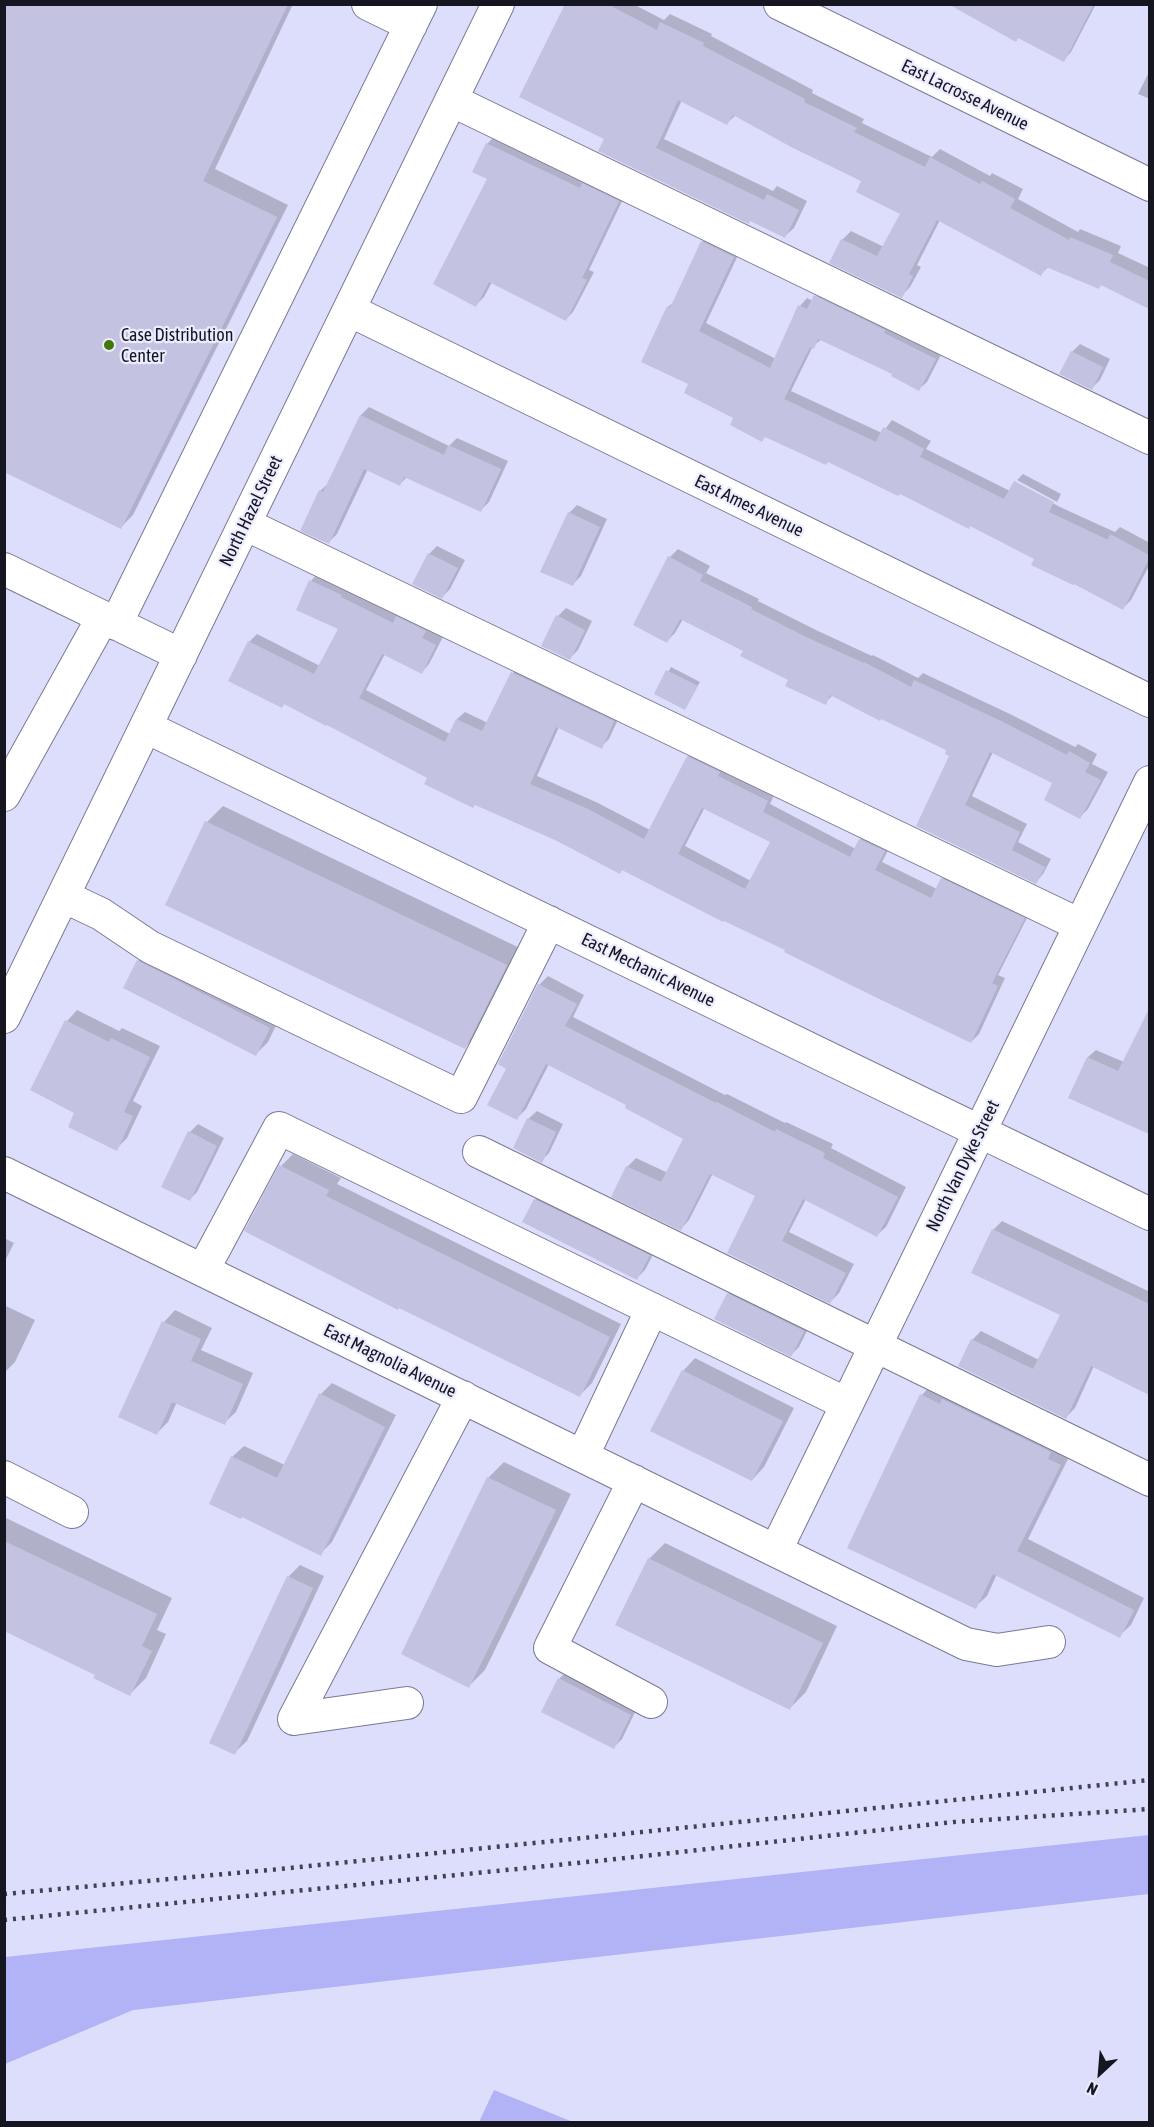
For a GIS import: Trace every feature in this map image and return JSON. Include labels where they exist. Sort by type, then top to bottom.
[{"type":"street","points":[[4,795],[109,621],[416,15],[368,4]]},
{"type":"street","name":"North Hazel Street","points":[[4,1017],[498,4]]},
{"type":"street","name":"East Lacrosse Avenue","points":[[780,4],[1149,185]]},
{"type":"street","points":[[451,100],[1149,438]]},
{"type":"street","name":"East Ames Avenue","points":[[349,310],[1149,701]]},
{"type":"street","points":[[245,524],[1080,925]]},
{"type":"street","points":[[4,569],[181,655]]},
{"type":"street","name":"East Mechanic Avenue","points":[[146,727],[1149,1214]]},
{"type":"street","name":"North Van Dyke Street","points":[[776,1550],[1149,782]]},
{"type":"street","points":[[63,896],[101,914],[150,947],[461,1097],[549,922]]},
{"type":"street","points":[[203,1270],[279,1128],[847,1404]]},
{"type":"street","points":[[479,1152],[1149,1480]]},
{"type":"street","name":"East Magnolia Avenue","points":[[4,1173],[966,1644],[997,1650],[1049,1642]]},
{"type":"street","points":[[584,1455],[652,1309]]},
{"type":"street","points":[[407,1703],[294,1719],[463,1397]]},
{"type":"street","points":[[4,1477],[72,1512]]},
{"type":"street","points":[[634,1481],[550,1648],[651,1702]]},
{"type":"shaded area","points":[[1149,1835],[1149,1894],[133,2010],[5,2064],[5,1957]]},
{"type":"shaded area","points":[[494,2090],[573,2122],[479,2122]]},
{"type":"building","name":"Case Distribution Center","points":[[4,4],[288,4],[203,181],[277,217],[121,529],[4,472]]},
{"type":"building","points":[[565,4],[607,4],[657,30],[660,22],[704,43],[703,46],[805,99],[804,102],[857,128],[854,132],[925,167],[930,157],[980,184],[982,181],[1015,199],[1010,208],[1069,240],[1070,237],[1113,255],[1110,262],[1149,281],[1149,309],[1101,285],[1099,289],[1046,267],[1041,276],[937,220],[909,274],[913,276],[902,298],[829,263],[841,239],[877,256],[900,214],[856,192],[861,181],[791,147],[733,115],[727,125],[678,100],[656,148],[764,200],[767,194],[799,210],[785,238],[750,221],[749,224],[598,151],[604,139],[519,97]]},
{"type":"building","points":[[948,4],[1094,4],[1064,62],[1018,38],[1016,42]]},
{"type":"building","points":[[486,143],[580,188],[582,183],[619,201],[582,278],[587,280],[566,321],[489,282],[476,307],[433,284],[487,179],[472,172]]},
{"type":"building","points":[[701,241],[734,257],[699,331],[770,368],[798,305],[807,309],[814,295],[885,330],[884,333],[936,359],[919,391],[891,376],[892,374],[818,339],[814,349],[810,347],[784,399],[876,442],[883,427],[924,449],[920,457],[1004,499],[1014,481],[1054,502],[1049,512],[1108,540],[1110,534],[1149,555],[1123,610],[1074,584],[1031,565],[1034,559],[970,526],[969,529],[900,494],[898,496],[828,462],[826,465],[765,437],[762,442],[730,425],[733,418],[684,393],[688,384],[641,362],[667,306],[670,308]]},
{"type":"building","points":[[1071,351],[1103,367],[1092,390],[1059,374]]},
{"type":"building","points":[[360,415],[444,455],[448,445],[501,469],[481,512],[404,477],[400,486],[364,469],[329,544],[300,531],[319,490],[323,492]]},
{"type":"building","points":[[568,512],[600,527],[573,586],[540,572]]},
{"type":"building","points":[[428,553],[458,568],[442,599],[412,584]]},
{"type":"building","points":[[668,556],[703,575],[700,581],[808,638],[864,662],[911,687],[914,680],[1067,755],[1069,751],[1090,763],[1085,772],[1101,780],[1080,819],[1044,800],[1052,783],[990,752],[965,805],[1020,832],[1012,850],[1045,867],[1036,884],[916,826],[949,756],[945,754],[946,750],[881,719],[880,721],[830,695],[826,705],[785,686],[788,680],[740,656],[743,651],[680,619],[667,643],[633,625]]},
{"type":"building","points":[[309,580],[393,623],[396,616],[426,631],[422,638],[436,645],[422,674],[382,654],[359,698],[445,742],[456,719],[482,731],[511,672],[614,721],[602,749],[556,727],[530,784],[588,809],[644,839],[687,756],[720,772],[718,776],[768,801],[763,812],[850,857],[859,839],[885,851],[875,870],[931,898],[941,878],[1025,918],[992,983],[998,986],[971,1043],[622,870],[620,874],[557,841],[475,805],[473,808],[424,784],[427,778],[327,725],[284,704],[282,708],[228,681],[248,641],[314,674],[338,629],[296,610]],"holes":[[[702,808],[770,842],[745,889],[678,854]]]},
{"type":"building","points":[[556,615],[585,630],[570,660],[541,646]]},
{"type":"building","points":[[666,670],[698,686],[685,710],[654,694]]},
{"type":"building","points":[[205,821],[507,965],[465,1049],[165,905]]},
{"type":"building","points":[[137,960],[270,1028],[256,1056],[123,988]]},
{"type":"building","points":[[538,984],[577,1004],[565,1026],[775,1132],[776,1129],[825,1153],[823,1158],[898,1197],[877,1237],[803,1199],[782,1241],[846,1273],[830,1304],[727,1253],[755,1196],[710,1174],[681,1231],[611,1197],[626,1166],[661,1182],[683,1139],[625,1108],[626,1105],[546,1064],[517,1120],[487,1105],[506,1069],[498,1064]]},
{"type":"building","points":[[1149,1009],[1149,1134],[1068,1098],[1087,1057],[1118,1071]]},
{"type":"building","points":[[65,1020],[109,1042],[111,1038],[150,1057],[124,1112],[133,1116],[117,1151],[68,1127],[74,1113],[30,1090]]},
{"type":"building","points":[[527,1118],[556,1132],[542,1163],[513,1148]]},
{"type":"building","points":[[188,1131],[217,1146],[190,1201],[161,1187]]},
{"type":"building","points":[[279,1165],[329,1190],[326,1196],[610,1337],[580,1397],[399,1308],[398,1310],[244,1231]]},
{"type":"building","points":[[534,1199],[650,1255],[637,1280],[522,1222]]},
{"type":"building","points":[[992,1229],[1149,1304],[1149,1395],[1091,1366],[1066,1419],[958,1366],[971,1339],[1033,1369],[1060,1315],[971,1273]]},
{"type":"building","points":[[727,1293],[804,1331],[791,1357],[714,1319]]},
{"type":"building","points":[[162,1321],[201,1339],[191,1361],[243,1384],[225,1425],[172,1402],[157,1435],[118,1417]]},
{"type":"building","points":[[682,1370],[783,1421],[752,1481],[650,1431]]},
{"type":"building","points":[[319,1393],[385,1427],[321,1556],[242,1517],[241,1519],[209,1504],[231,1456],[277,1478]]},
{"type":"building","points":[[920,1394],[940,1404],[942,1399],[1051,1452],[1048,1459],[1061,1465],[1017,1551],[1134,1610],[1120,1638],[993,1574],[976,1609],[847,1548]]},
{"type":"building","points":[[487,1477],[556,1510],[469,1688],[401,1654]]},
{"type":"building","points":[[4,1541],[157,1614],[142,1646],[152,1651],[130,1696],[93,1678],[95,1675],[4,1631]]},
{"type":"building","points":[[648,1558],[823,1643],[790,1710],[615,1625]]},
{"type":"building","points":[[287,1576],[313,1588],[235,1755],[209,1743]]},
{"type":"building","points":[[558,1678],[631,1715],[614,1749],[541,1712]]},
{"type":"railway","points":[[4,1894],[280,1869],[1150,1780]]},
{"type":"railway","points":[[4,1920],[607,1860],[954,1822],[1150,1809]]},
{"type":"place","name":"Case Distribution Center","points":[[109,345]]}]
